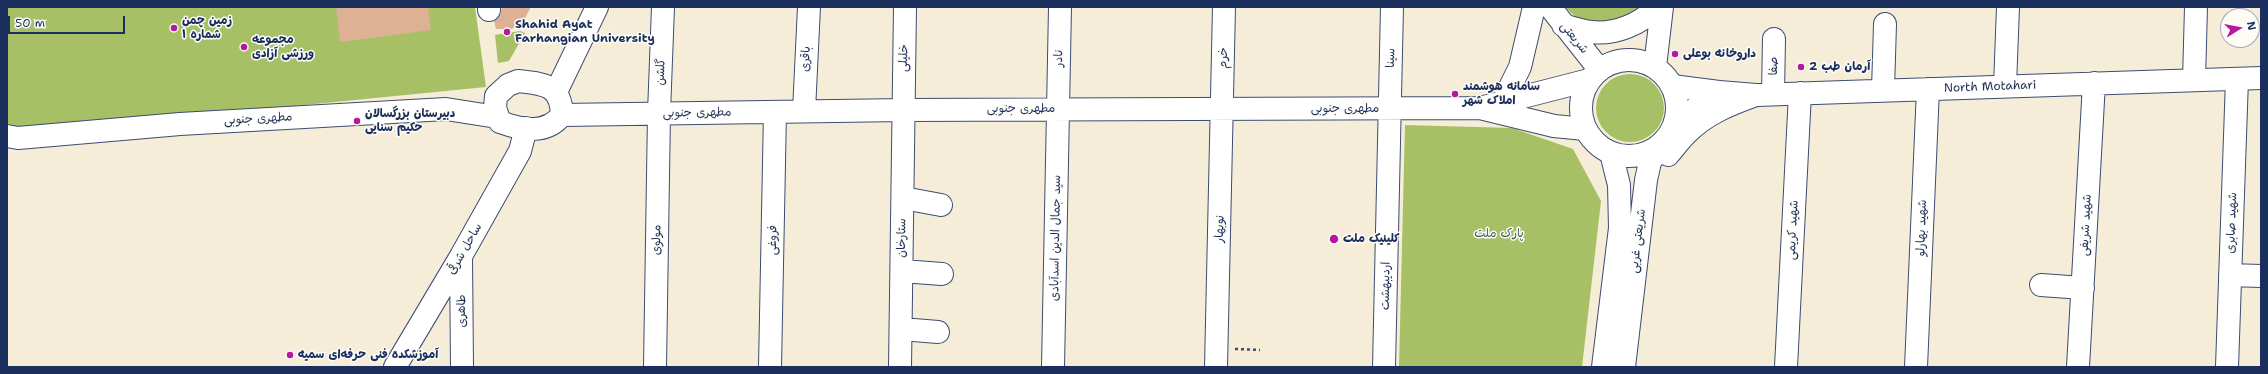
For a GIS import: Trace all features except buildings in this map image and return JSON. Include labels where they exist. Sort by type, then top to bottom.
[{"type":"street","points":[[556,92],[597,7]]},
{"type":"street","name":"گلشن","points":[[659,113],[663,7]]},
{"type":"street","name":"باقری","points":[[804,111],[809,7]]},
{"type":"street","name":"خلیلی","points":[[903,110],[905,7]]},
{"type":"street","name":"نادر","points":[[1059,109],[1060,7]]},
{"type":"street","name":"خرم","points":[[1223,109],[1224,7]]},
{"type":"street","name":"سینا","points":[[1390,110],[1392,7]]},
{"type":"street","points":[[1503,101],[1520,67],[1534,7]]},
{"type":"street","name":"شریعتی","points":[[1550,7],[1594,75]]},
{"type":"street","points":[[1563,25],[1592,32],[1614,31],[1633,25],[1649,16],[1657,7]]},
{"type":"street","points":[[1655,67],[1662,7]]},
{"type":"street","points":[[2005,86],[2008,7]]},
{"type":"street","points":[[2194,80],[2196,7]]},
{"type":"street","points":[[1883,90],[1885,24]]},
{"type":"street","name":"صفا","points":[[1765,94],[1774,39]]},
{"type":"street","points":[[1480,108],[1594,75],[1612,62],[1627,60],[1641,61],[1655,67],[1664,75],[1672,86],[1676,104],[1675,123]]},
{"type":"street","points":[[1594,75],[1582,93],[1580,106],[1585,129],[1600,148],[1611,154],[1638,156],[1651,151],[1662,143]]},
{"type":"street","name":"North Motahari","points":[[1672,86],[1719,92],[1765,94],[2261,78]]},
{"type":"street","name":"شهید صابری","points":[[2227,367],[2237,79]]},
{"type":"street","points":[[518,82],[540,84],[556,92],[562,104],[562,115],[556,123],[548,127],[540,129],[517,128],[500,122],[497,117],[496,96],[518,82]]},
{"type":"street","name":"شهید شریفی","points":[[2078,367],[2094,84]]},
{"type":"street","name":"شهید بهارلو","points":[[1916,367],[1928,89]]},
{"type":"street","points":[[446,109],[501,92]]},
{"type":"street","points":[[1675,123],[1719,92]]},
{"type":"street","name":"شهید کریمی","points":[[1786,367],[1800,93]]},
{"type":"street","points":[[1646,180],[1687,133],[1705,119],[1723,107],[1765,94]]},
{"type":"street","points":[[1480,108],[1554,126],[1585,129]]},
{"type":"street","name":"مطهری جنوبی","points":[[562,115],[903,110],[1390,110],[1480,108]]},
{"type":"street","name":"مطهری جنوبی","points":[[11,139],[180,124],[446,109],[497,117]]},
{"type":"street","name":"سید جمال الدین اسدآبادی","points":[[1053,367],[1059,109]]},
{"type":"street","name":"نوبهار","points":[[1216,358],[1223,109]]},
{"type":"street","name":"ستارخان","points":[[900,367],[903,110]]},
{"type":"street","name":"اردیبهشت","points":[[1384,367],[1390,110]]},
{"type":"street","name":"فروغی","points":[[770,367],[775,112]]},
{"type":"street","name":"مولوی","points":[[655,367],[659,113]]},
{"type":"street","name":"شریعتی غربی","points":[[1624,367],[1646,180],[1650,162],[1675,123]]},
{"type":"street","name":"ساحل شرقی","points":[[395,367],[461,256],[520,151],[526,128]]},
{"type":"street","name":"شریعتی غربی","points":[[1603,367],[1620,228],[1618,185],[1611,154]]},
{"type":"street","points":[[903,198],[941,204]]},
{"type":"street","name":"طاهری","points":[[461,256],[462,367]]},
{"type":"street","points":[[902,271],[942,274]]},
{"type":"street","points":[[2230,275],[2261,276]]},
{"type":"street","points":[[2041,285],[2083,288]]},
{"type":"street","points":[[901,329],[938,332]]},
{"type":"path","points":[[1216,358],[1260,350]]},
{"type":"green space","name":"مجموعه ورزشی آزادی","points":[[7,7],[475,7],[486,87],[33,132],[7,124]]},
{"type":"green space","points":[[1565,7],[1640,7],[1623,26],[1582,23]]},
{"type":"green space","points":[[520,31],[525,33],[509,61],[498,63],[495,35]]},
{"type":"green space","points":[[1630,74],[1643,77],[1654,84],[1661,95],[1664,108],[1661,121],[1654,132],[1643,139],[1630,142],[1617,139],[1606,132],[1599,121],[1596,108],[1599,95],[1606,84],[1617,77]]},
{"type":"green space","name":"پارک ملت","points":[[1405,125],[1512,128],[1573,149],[1601,201],[1582,367],[1399,367]]},
{"type":"place","name":"زمین چمن شماره ۱","points":[[174,28]]},
{"type":"place","name":"Shahid Ayat Farhangian University","points":[[507,32]]},
{"type":"place","name":"مجموعه ورزشی آزادی","points":[[244,47]]},
{"type":"place","name":"داروخانه بوعلی","points":[[1675,54]]},
{"type":"place","name":"آرمان طب 2","points":[[1801,67]]},
{"type":"place","name":"سامانه هوشمند املاک شهر","points":[[1455,94]]},
{"type":"place","name":"دبیرستان بزرگسالان حکیم سنایی","points":[[357,121]]},
{"type":"place","name":"کلینیک ملت","points":[[1334,239]]},
{"type":"place","name":"آموزشکده فنی حرفه‌ای سمیه","points":[[290,355]]}]
